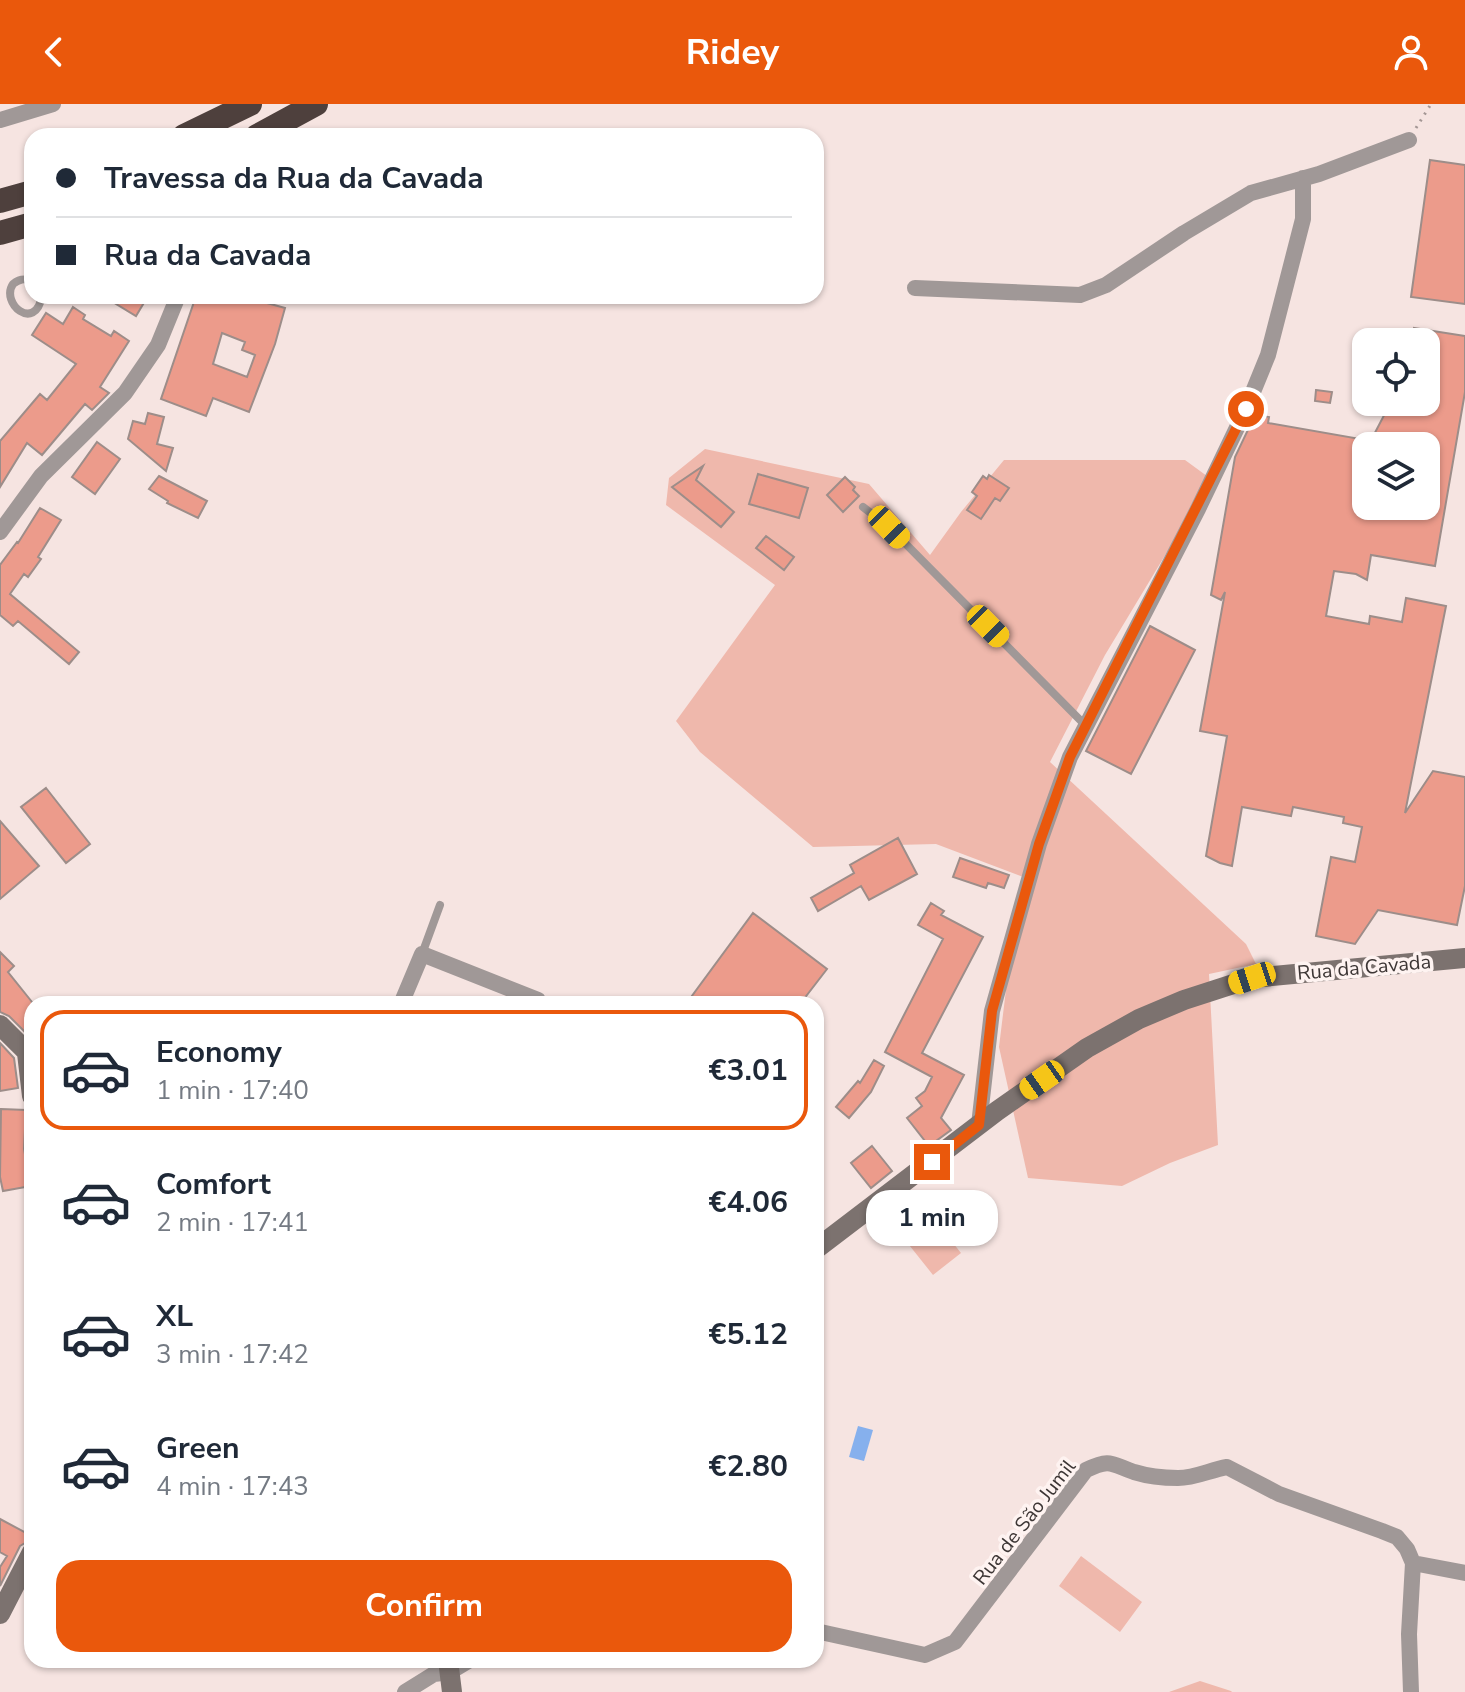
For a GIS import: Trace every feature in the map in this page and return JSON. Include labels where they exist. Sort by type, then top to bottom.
[{"type":"highway","points":[[200,128],[250,104]]},
{"type":"highway","points":[[272,128],[316,104]]},
{"type":"highway","points":[[0,201],[24,194]]},
{"type":"highway","points":[[0,233],[24,226]]},
{"type":"street","points":[[0,120],[53,104]]},
{"type":"street","points":[[915,288],[1080,295],[1106,285],[1251,193],[1409,140]]},
{"type":"street","points":[[979,1125],[992,1011],[1039,844],[1070,757],[1198,509],[1268,355],[1303,219],[1303,178]]},
{"type":"street","points":[[0,532],[41,476],[125,393],[158,345],[175,304]]},
{"type":"street","points":[[404,996],[422,954],[528,996]]},
{"type":"street","name":"Rua da Cavada","points":[[824,1243],[979,1125],[1087,1048],[1139,1019],[1184,1000],[1266,976],[1465,958]]},
{"type":"street","points":[[0,1025],[24,1049]]},
{"type":"street","name":"Rua de São Jumil","points":[[824,1633],[925,1655],[955,1642],[1086,1470],[1101,1463],[1116,1463],[1138,1473],[1176,1478],[1195,1477],[1227,1467],[1245,1475],[1260,1487],[1397,1537],[1413,1563]]},
{"type":"street","points":[[1411,1692],[1409,1634],[1413,1563],[1465,1573]]},
{"type":"street","points":[[0,1614],[24,1568]]},
{"type":"street","points":[[405,1692],[434,1674],[450,1675]]},
{"type":"lane","points":[[24,279],[15,282],[9,289],[8,299],[12,308],[20,314],[30,313],[40,304]]},
{"type":"lane","points":[[863,507],[889,527],[1086,726]]},
{"type":"lane","points":[[422,954],[440,905]]},
{"type":"path","points":[[1409,140],[1431,104]]},
{"type":"shaded area","points":[[705,449],[869,484],[930,555],[1004,460],[1185,460],[1211,479],[1105,655],[1050,762],[1246,944],[1256,964],[1209,974],[1218,1145],[1122,1186],[1028,1178],[999,1047],[1011,949],[1034,881],[936,844],[813,847],[700,752],[676,721],[775,585],[666,505],[669,478]]},
{"type":"shaded area","points":[[914,1194],[961,1253],[933,1275],[886,1216]]},
{"type":"shaded area","points":[[1081,1556],[1142,1602],[1120,1632],[1059,1586]]},
{"type":"shaded area","points":[[1200,1681],[1231,1691],[1232,1692],[1169,1692]]},
{"type":"water","points":[[858,1426],[873,1430],[864,1461],[849,1457]]},
{"type":"building","points":[[1430,160],[1465,165],[1465,304],[1411,297]]},
{"type":"building","points":[[116,304],[143,304],[136,316]]},
{"type":"building","points":[[193,304],[271,304],[285,308],[249,412],[213,398],[206,416],[161,399]],"holes":[[[222,333],[245,342],[242,350],[255,355],[247,377],[213,364]]]},
{"type":"building","points":[[73,307],[85,315],[83,319],[111,336],[114,331],[129,341],[100,387],[109,393],[92,410],[85,404],[42,455],[27,443],[0,487],[0,441],[40,394],[47,400],[76,364],[32,335],[46,313],[63,324]]},
{"type":"building","points":[[1440,332],[1465,336],[1465,392],[1435,566],[1371,555],[1367,580],[1356,574],[1334,571],[1326,616],[1369,624],[1370,616],[1402,622],[1406,598],[1446,606],[1405,813],[1433,771],[1465,777],[1465,886],[1457,925],[1378,910],[1355,944],[1316,936],[1331,857],[1355,862],[1362,827],[1343,823],[1344,817],[1293,807],[1291,816],[1242,807],[1232,866],[1206,856],[1227,736],[1200,731],[1225,592],[1221,600],[1211,595],[1235,457],[1255,415],[1269,417],[1268,423],[1352,438],[1352,520],[1440,520],[1440,432],[1375,432],[1384,416],[1440,416]]},
{"type":"building","points":[[1316,390],[1332,392],[1330,403],[1315,401]]},
{"type":"building","points":[[148,413],[164,417],[157,444],[173,448],[166,471],[128,439],[133,421],[145,424]]},
{"type":"building","points":[[97,442],[120,459],[95,494],[72,477]]},
{"type":"building","points":[[703,466],[696,480],[734,512],[721,527],[672,487]]},
{"type":"building","points":[[758,474],[808,488],[799,518],[749,504]]},
{"type":"building","points":[[989,475],[1009,488],[1000,501],[995,498],[981,519],[967,510],[977,496],[972,492],[983,476],[987,479]]},
{"type":"building","points":[[159,476],[207,501],[198,518],[167,503],[149,489]]},
{"type":"building","points":[[845,477],[859,496],[843,512],[827,495]]},
{"type":"building","points":[[40,508],[61,520],[38,557],[41,559],[28,577],[24,574],[10,594],[79,652],[69,664],[18,621],[13,626],[0,615],[0,565]]},
{"type":"building","points":[[766,536],[794,557],[784,570],[756,548]]},
{"type":"building","points":[[1150,626],[1195,650],[1131,774],[1086,751]]},
{"type":"building","points":[[46,788],[90,844],[66,863],[21,807]]},
{"type":"building","points":[[0,821],[39,866],[0,899]]},
{"type":"building","points":[[898,838],[917,874],[869,900],[861,886],[818,911],[811,898],[854,873],[850,865]]},
{"type":"building","points":[[960,858],[1009,875],[1004,888],[988,883],[986,888],[953,877]]},
{"type":"building","points":[[931,903],[944,911],[941,915],[983,937],[922,1053],[964,1075],[941,1118],[951,1130],[929,1146],[907,1118],[922,1106],[916,1098],[925,1091],[932,1077],[885,1052],[943,939],[918,925]]},
{"type":"building","points":[[753,913],[827,969],[806,996],[692,996]]},
{"type":"building","points":[[0,952],[14,966],[8,972],[27,996],[24,996],[24,1031],[9,1016],[0,1012]]},
{"type":"building","points":[[0,1043],[14,1058],[18,1088],[0,1091]]},
{"type":"building","points":[[874,1060],[884,1066],[871,1092],[849,1118],[836,1107],[858,1081],[860,1083]]},
{"type":"building","points":[[1,1109],[24,1110],[24,1187],[3,1191],[0,1177]]},
{"type":"building","points":[[872,1146],[892,1171],[871,1188],[851,1163]]},
{"type":"building","points":[[0,1519],[24,1532],[24,1544],[0,1586],[0,1567],[7,1556],[0,1552]]},
{"type":"route","points":[[932,1162],[979,1125],[992,1011],[1039,844],[1070,757],[1246,409]]}]
